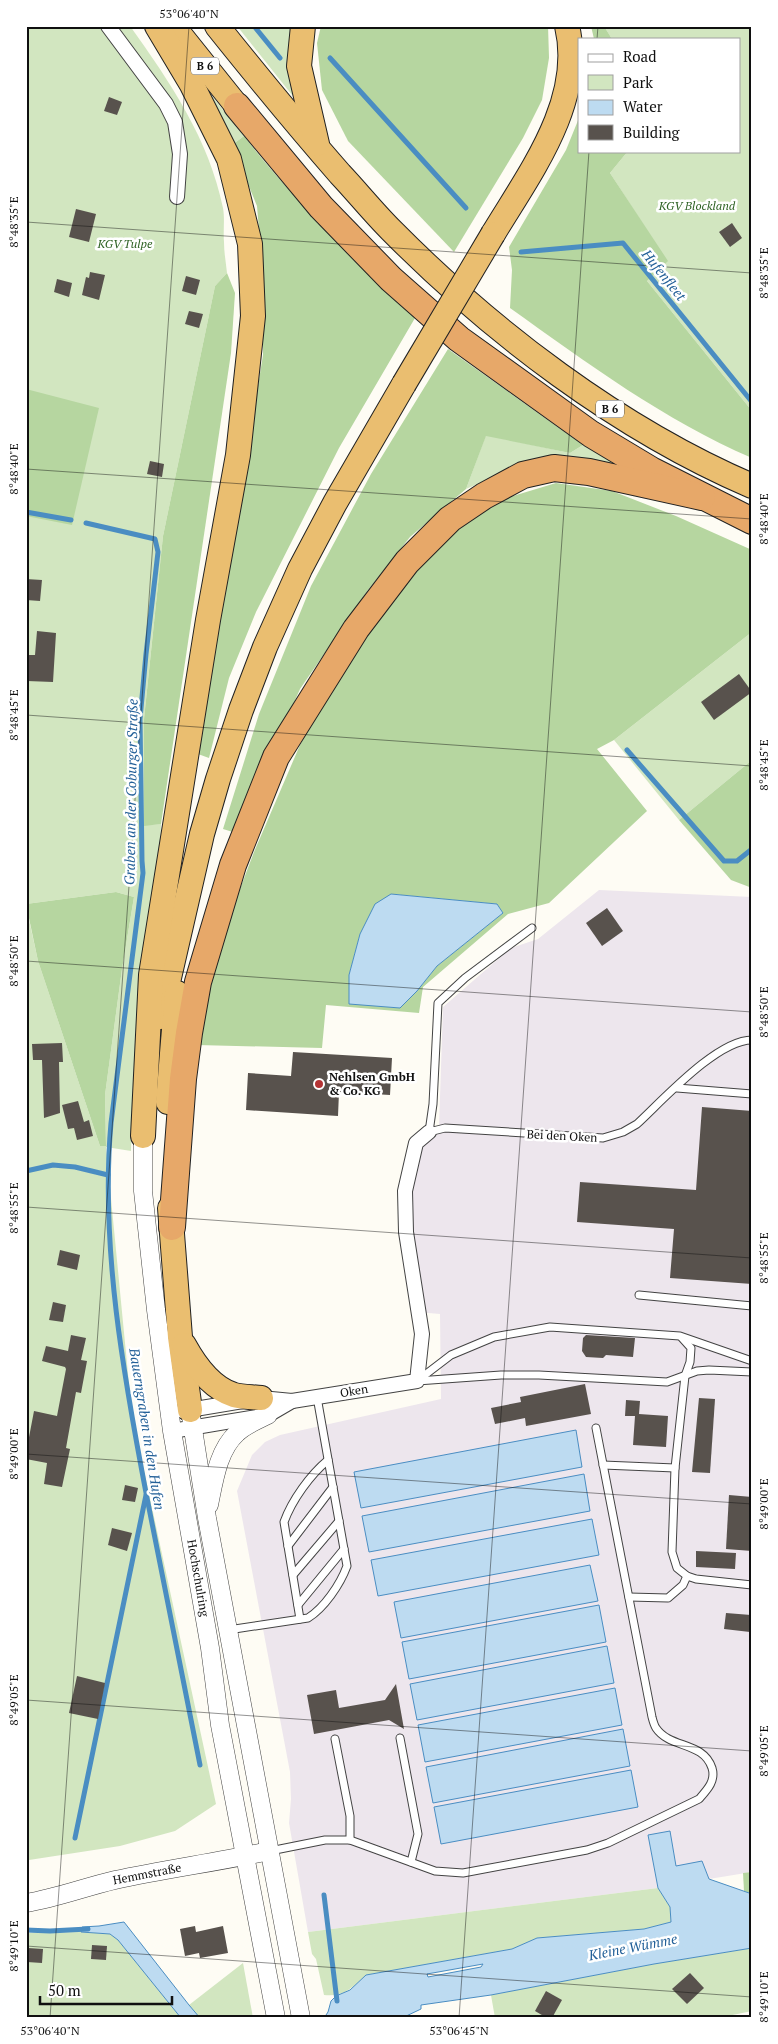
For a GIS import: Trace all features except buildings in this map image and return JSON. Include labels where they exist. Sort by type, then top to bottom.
[{"type":"highway","points":[[143,1136],[151,975],[208,620],[238,454],[253,316],[250,244],[229,159],[191,84],[156,26]]},
{"type":"highway","name":"B 6","points":[[173,26],[321,207],[391,279],[459,339],[591,434],[650,470],[752,521]]},
{"type":"highway","name":"B 6","points":[[217,26],[318,148],[390,229],[431,269],[512,339],[614,412],[676,449],[752,486]]},
{"type":"highway","points":[[304,26],[300,66],[318,148]]},
{"type":"highway","points":[[143,1136],[162,1009],[180,937],[188,892],[218,779],[265,647],[300,569],[335,503],[534,166],[559,113],[567,87],[571,60],[567,26]]},
{"type":"highway","points":[[172,1227],[183,1079],[189,1033],[198,982],[230,874],[276,757],[356,629],[406,562],[450,519],[484,496],[524,475],[554,468],[580,471],[702,497]]},
{"type":"highway","points":[[180,937],[166,1135],[167,1180],[180,1337],[183,1417]]},
{"type":"highway","points":[[180,1337],[196,1366],[216,1385],[233,1395],[265,1406]]},
{"type":"street","points":[[108,26],[166,104],[175,122],[180,154],[176,197]]},
{"type":"street","points":[[417,1381],[422,1334],[406,1232],[405,1191],[416,1143],[429,1132]]},
{"type":"street","name":"Hochschulring","points":[[143,1136],[143,1191],[183,1417],[207,1518],[301,2018]]},
{"type":"street","name":"Oken","points":[[183,1417],[265,1406],[417,1381]]},
{"type":"street","points":[[207,1518],[216,1471],[225,1450],[237,1432],[265,1406]]},
{"type":"street","name":"Hochschulring","points":[[183,1417],[172,1431],[210,1648],[220,1725],[276,2018]]},
{"type":"street","name":"Hemmstraße","points":[[26,1904],[138,1875],[269,1851]]},
{"type":"lane","points":[[429,1132],[433,1104],[438,1003],[465,978],[532,928]]},
{"type":"lane","name":"Bei den Oken","points":[[429,1132],[445,1128],[603,1138],[622,1132],[637,1124],[711,1056],[741,1040],[752,1040]]},
{"type":"lane","points":[[677,1088],[752,1094]]},
{"type":"lane","points":[[639,1295],[752,1306]]},
{"type":"lane","points":[[417,1381],[451,1355],[494,1337],[550,1327],[680,1336],[752,1362]]},
{"type":"lane","points":[[680,1336],[691,1348],[690,1362],[685,1376],[675,1468],[672,1552],[677,1568],[687,1576],[696,1579],[752,1585]]},
{"type":"lane","points":[[417,1381],[501,1375],[539,1375],[667,1382],[709,1370],[752,1372]]},
{"type":"lane","points":[[228,1630],[308,1618],[318,1612],[344,1574],[347,1566],[317,1397]]},
{"type":"lane","points":[[269,1851],[325,1840],[350,1840],[435,1871],[463,1873],[587,1850],[608,1843],[699,1799],[710,1787],[713,1773],[710,1761],[700,1751],[675,1742],[656,1729],[652,1717],[596,1428]]},
{"type":"lane","points":[[300,1619],[284,1522],[289,1510],[319,1468],[328,1460]]},
{"type":"lane","points":[[603,1465],[675,1468]]},
{"type":"lane","points":[[288,1546],[333,1487]]},
{"type":"lane","points":[[293,1575],[339,1521]]},
{"type":"lane","points":[[298,1605],[344,1549]]},
{"type":"lane","points":[[629,1597],[668,1598],[683,1585],[687,1576]]},
{"type":"lane","points":[[400,1738],[418,1834],[411,1862]]},
{"type":"lane","points":[[335,1739],[350,1816],[350,1840]]},
{"type":"shaded area","points":[[599,890],[752,897],[752,1872],[709,1879],[704,1869],[676,1866],[670,1832],[648,1835],[658,1888],[308,1932],[289,1823],[291,1799],[290,1772],[237,1491],[252,1455],[265,1442],[280,1435],[441,1399],[440,1314],[417,1312],[401,1222],[410,1149],[439,1127],[443,1007],[511,948],[538,939]]},
{"type":"green space","name":"KGV Tulpe","points":[[26,26],[130,26],[186,112],[208,158],[223,208],[224,250],[227,273],[215,286],[163,536],[144,719],[144,825],[161,824],[159,877],[133,1082],[131,1151],[106,1147],[132,1415],[216,1804],[175,1831],[120,1846],[29,1860],[26,1865],[26,906],[38,961],[100,1146],[106,1146],[105,1095],[134,897],[116,892],[26,904]]},
{"type":"green space","points":[[237,26],[297,26],[300,105]]},
{"type":"green space","points":[[321,26],[548,26],[549,58],[542,100],[523,138],[454,252],[348,141],[322,90],[317,43]]},
{"type":"green space","points":[[591,26],[604,26],[611,38],[594,38]]},
{"type":"green space","name":"KGV Blockland","points":[[604,26],[752,26],[752,411],[647,281],[667,261],[610,173],[627,152],[740,152],[740,38],[611,38]]},
{"type":"green space","points":[[183,60],[244,136],[232,145]]},
{"type":"green space","points":[[578,120],[578,152],[627,152],[610,173],[668,261],[647,281],[752,411],[752,458],[719,443],[657,408],[597,370],[510,308],[512,270],[509,247],[566,150]]},
{"type":"green space","points":[[244,136],[305,207],[415,318],[339,448],[256,612],[229,678],[209,758],[198,754],[263,355],[263,278],[257,206],[232,145]]},
{"type":"green space","points":[[227,273],[235,293],[231,353],[161,824],[144,826],[144,719],[163,536],[215,286]]},
{"type":"green space","points":[[448,349],[583,445],[570,453],[486,436],[466,489],[410,537],[368,590],[300,689],[236,833],[223,829],[259,714],[311,586],[371,474]]},
{"type":"green space","points":[[26,389],[99,408],[72,525],[26,516]]},
{"type":"green space","points":[[486,435],[570,453],[583,445],[640,478],[522,465],[466,489]]},
{"type":"green space","points":[[556,483],[612,491],[676,516],[752,550],[752,632],[614,740],[597,749],[647,811],[549,903],[508,914],[423,987],[419,1013],[326,1005],[322,1048],[197,1045],[207,995],[232,910],[254,852],[300,745],[340,673],[394,598],[445,538],[503,499]],"holes":[[[391,894],[497,904],[503,913],[437,966],[417,991],[400,1008],[349,1003],[349,975],[360,934]]]},
{"type":"green space","points":[[752,632],[752,760],[679,820],[614,740]]},
{"type":"green space","points":[[752,760],[752,888],[731,880],[679,820]]},
{"type":"green space","points":[[116,892],[134,897],[105,1095],[106,1146],[100,1146],[38,961],[26,904]]},
{"type":"green space","points":[[752,1872],[752,1894],[744,1891],[743,1873]]},
{"type":"green space","points":[[658,1888],[670,1907],[671,1922],[644,1929],[537,1938],[512,1949],[366,1975],[352,1988],[337,1995],[324,1995],[316,1959],[312,1954],[308,1932]]},
{"type":"green space","points":[[81,1932],[110,1934],[118,1940],[181,2018],[26,2018],[26,1933]]},
{"type":"green space","points":[[752,1948],[752,2011],[718,2018],[495,2018],[491,1995],[654,1964]]},
{"type":"green space","points":[[243,1963],[253,2018],[200,2018],[189,2005]]},
{"type":"water","points":[[391,894],[497,904],[503,913],[437,966],[417,991],[400,1008],[349,1004],[349,975],[360,934],[375,904]]},
{"type":"water","points":[[576,1430],[582,1467],[361,1508],[354,1472]]},
{"type":"water","points":[[584,1474],[590,1511],[369,1552],[362,1516]]},
{"type":"water","points":[[592,1519],[599,1555],[378,1596],[371,1560]]},
{"type":"water","points":[[590,1565],[598,1601],[401,1638],[394,1602]]},
{"type":"water","points":[[599,1605],[606,1642],[409,1679],[402,1642]]},
{"type":"water","points":[[607,1646],[614,1683],[417,1720],[410,1684]]},
{"type":"water","points":[[615,1688],[622,1725],[425,1762],[418,1725]]},
{"type":"water","points":[[623,1729],[630,1766],[433,1803],[426,1767]]},
{"type":"water","points":[[631,1770],[638,1807],[441,1844],[434,1807]]},
{"type":"water","name":"Kleine Wümme","points":[[670,1831],[676,1866],[702,1861],[709,1879],[752,1894],[752,1948],[654,1964],[491,1995],[421,2005],[421,2009],[402,2018],[324,2018],[331,2001],[336,1996],[350,1990],[366,1975],[512,1949],[537,1938],[644,1929],[671,1922],[670,1907],[658,1888],[648,1835]],"holes":[[[483,1964],[481,1967],[428,1977],[427,1974]]]},
{"type":"water","points":[[124,1922],[200,2018],[181,2018],[118,1940],[110,1934],[81,1932],[82,1927]]},
{"type":"waterway","name":"Hufenfleet","points":[[254,26],[280,58]]},
{"type":"waterway","name":"Hufenfleet","points":[[330,58],[466,208]]},
{"type":"waterway","name":"Hufenfleet","points":[[521,252],[623,243],[752,402]]},
{"type":"waterway","name":"Graben an der Coburger Straße","points":[[26,512],[71,520]]},
{"type":"waterway","name":"Graben an der Coburger Straße","points":[[86,523],[155,539],[158,552],[140,719],[143,873],[111,1123],[108,1170],[109,1217],[116,1312],[130,1406],[200,1765]]},
{"type":"waterway","points":[[627,750],[724,861],[737,861],[752,849]]},
{"type":"waterway","name":"Bauerngraben in den Hufen","points":[[26,1171],[53,1165],[75,1167],[108,1175]]},
{"type":"waterway","points":[[75,1838],[146,1495]]},
{"type":"waterway","name":"Bauerngraben in den Hufen","points":[[324,1895],[337,2001]]},
{"type":"waterway","points":[[26,1930],[88,1929]]},
{"type":"place","name":"Nehlsen GmbH & Co. KG","points":[[319,1084]]}]
